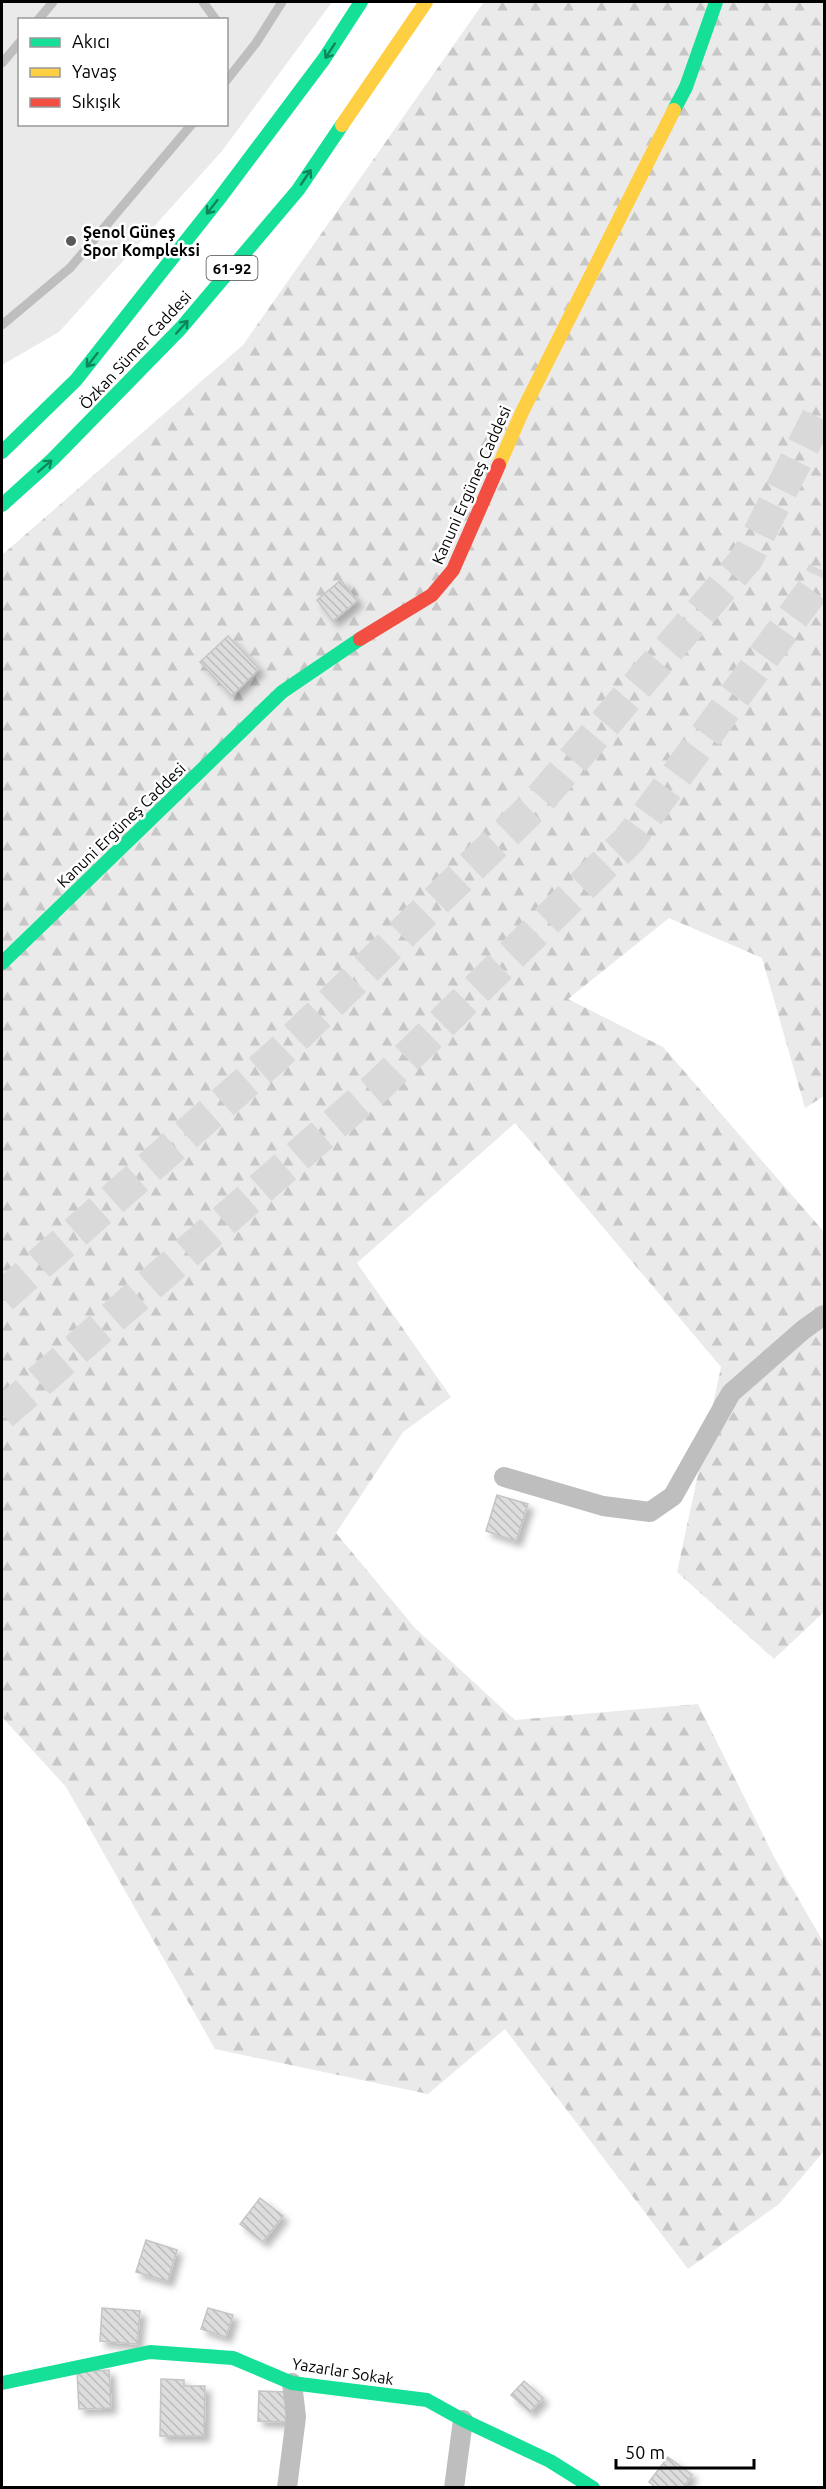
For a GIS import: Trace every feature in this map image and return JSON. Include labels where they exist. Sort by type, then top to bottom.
[{"type":"street","name":"Özkan Sümer Caddesi","points":[[2,452],[76,380],[324,59],[361,2]]},
{"type":"street","name":"Özkan Sümer Caddesi","points":[[2,505],[53,459],[189,319],[298,190],[426,2]]},
{"type":"street","name":"Kanuni Ergüneş Caddesi","points":[[2,963],[282,692],[370,632],[432,595],[453,570],[523,410],[686,87],[716,2]]},
{"type":"street","points":[[504,1477],[603,1506],[650,1512],[673,1496],[731,1393],[803,1330],[825,1315]]},
{"type":"street","name":"Yazarlar Sokak","points":[[2,2383],[150,2352],[233,2358],[292,2382],[427,2400],[550,2462],[593,2487]]},
{"type":"street","points":[[287,2487],[296,2417],[292,2382]]},
{"type":"street","points":[[454,2487],[463,2420]]},
{"type":"lane","points":[[40,18],[53,2]]},
{"type":"lane","points":[[203,2],[215,18]]},
{"type":"lane","points":[[228,78],[256,43],[282,2]]},
{"type":"lane","points":[[2,63],[18,44]]},
{"type":"lane","points":[[2,326],[70,268],[190,126]]},
{"type":"green space","name":"Şenol Güneş Spor Kompleksi","points":[[2,2],[332,2],[222,151],[59,332],[2,365]]},
{"type":"green space","points":[[484,2],[824,2],[824,1096],[805,1108],[762,958],[669,918],[568,999],[663,1047],[824,1232],[824,1612],[774,1659],[677,1572],[721,1367],[515,1123],[357,1263],[451,1397],[403,1432],[336,1533],[415,1628],[515,1720],[698,1704],[774,1857],[824,1943],[824,2151],[779,2204],[688,2269],[505,2029],[428,2094],[215,2049],[66,1787],[2,1717],[2,555],[243,345]]},
{"type":"building","points":[[341,580],[357,601],[333,621],[317,600]]},
{"type":"building","points":[[228,636],[259,669],[232,696],[200,662]]},
{"type":"building","points":[[497,1495],[528,1504],[516,1541],[486,1531]]},
{"type":"building","points":[[260,2198],[283,2216],[263,2242],[240,2224]]},
{"type":"building","points":[[146,2240],[177,2250],[168,2281],[136,2272]]},
{"type":"building","points":[[102,2308],[140,2311],[137,2344],[100,2341]]},
{"type":"building","points":[[208,2308],[233,2315],[226,2337],[201,2329]]},
{"type":"building","points":[[109,2370],[111,2408],[79,2409],[77,2372]]},
{"type":"building","points":[[161,2379],[184,2380],[184,2386],[205,2386],[204,2436],[160,2436]]},
{"type":"building","points":[[524,2381],[543,2398],[530,2412],[511,2395]]},
{"type":"building","points":[[259,2391],[287,2392],[286,2422],[258,2421]]},
{"type":"building","points":[[668,2457],[692,2475],[683,2488],[656,2488],[649,2482]]},
{"type":"tunnel","points":[[2,1297],[276,1056],[533,807],[747,558],[824,405]]},
{"type":"tunnel","points":[[2,1414],[377,1087],[629,840],[820,580],[824,571]]},
{"type":"traffic: fast","points":[[2,452],[76,380],[219,199],[324,59],[361,2]]},
{"type":"traffic: fast","points":[[674,110],[686,87],[716,2]]},
{"type":"traffic: fast","points":[[2,505],[53,459],[181,328],[298,190],[342,125]]},
{"type":"traffic: fast","points":[[2,963],[282,692],[360,639]]},
{"type":"traffic: fast","points":[[2,2383],[150,2352],[233,2358],[292,2383],[427,2400],[463,2420],[550,2461],[593,2488]]},
{"type":"traffic: slow","points":[[342,125],[426,2]]},
{"type":"traffic: slow","points":[[499,465],[523,410],[674,110]]},
{"type":"traffic: jam","points":[[360,639],[432,595],[453,570],[499,465]]},
{"type":"place","name":"Şenol Güneş Spor Kompleksi","points":[[71,241]]}]
